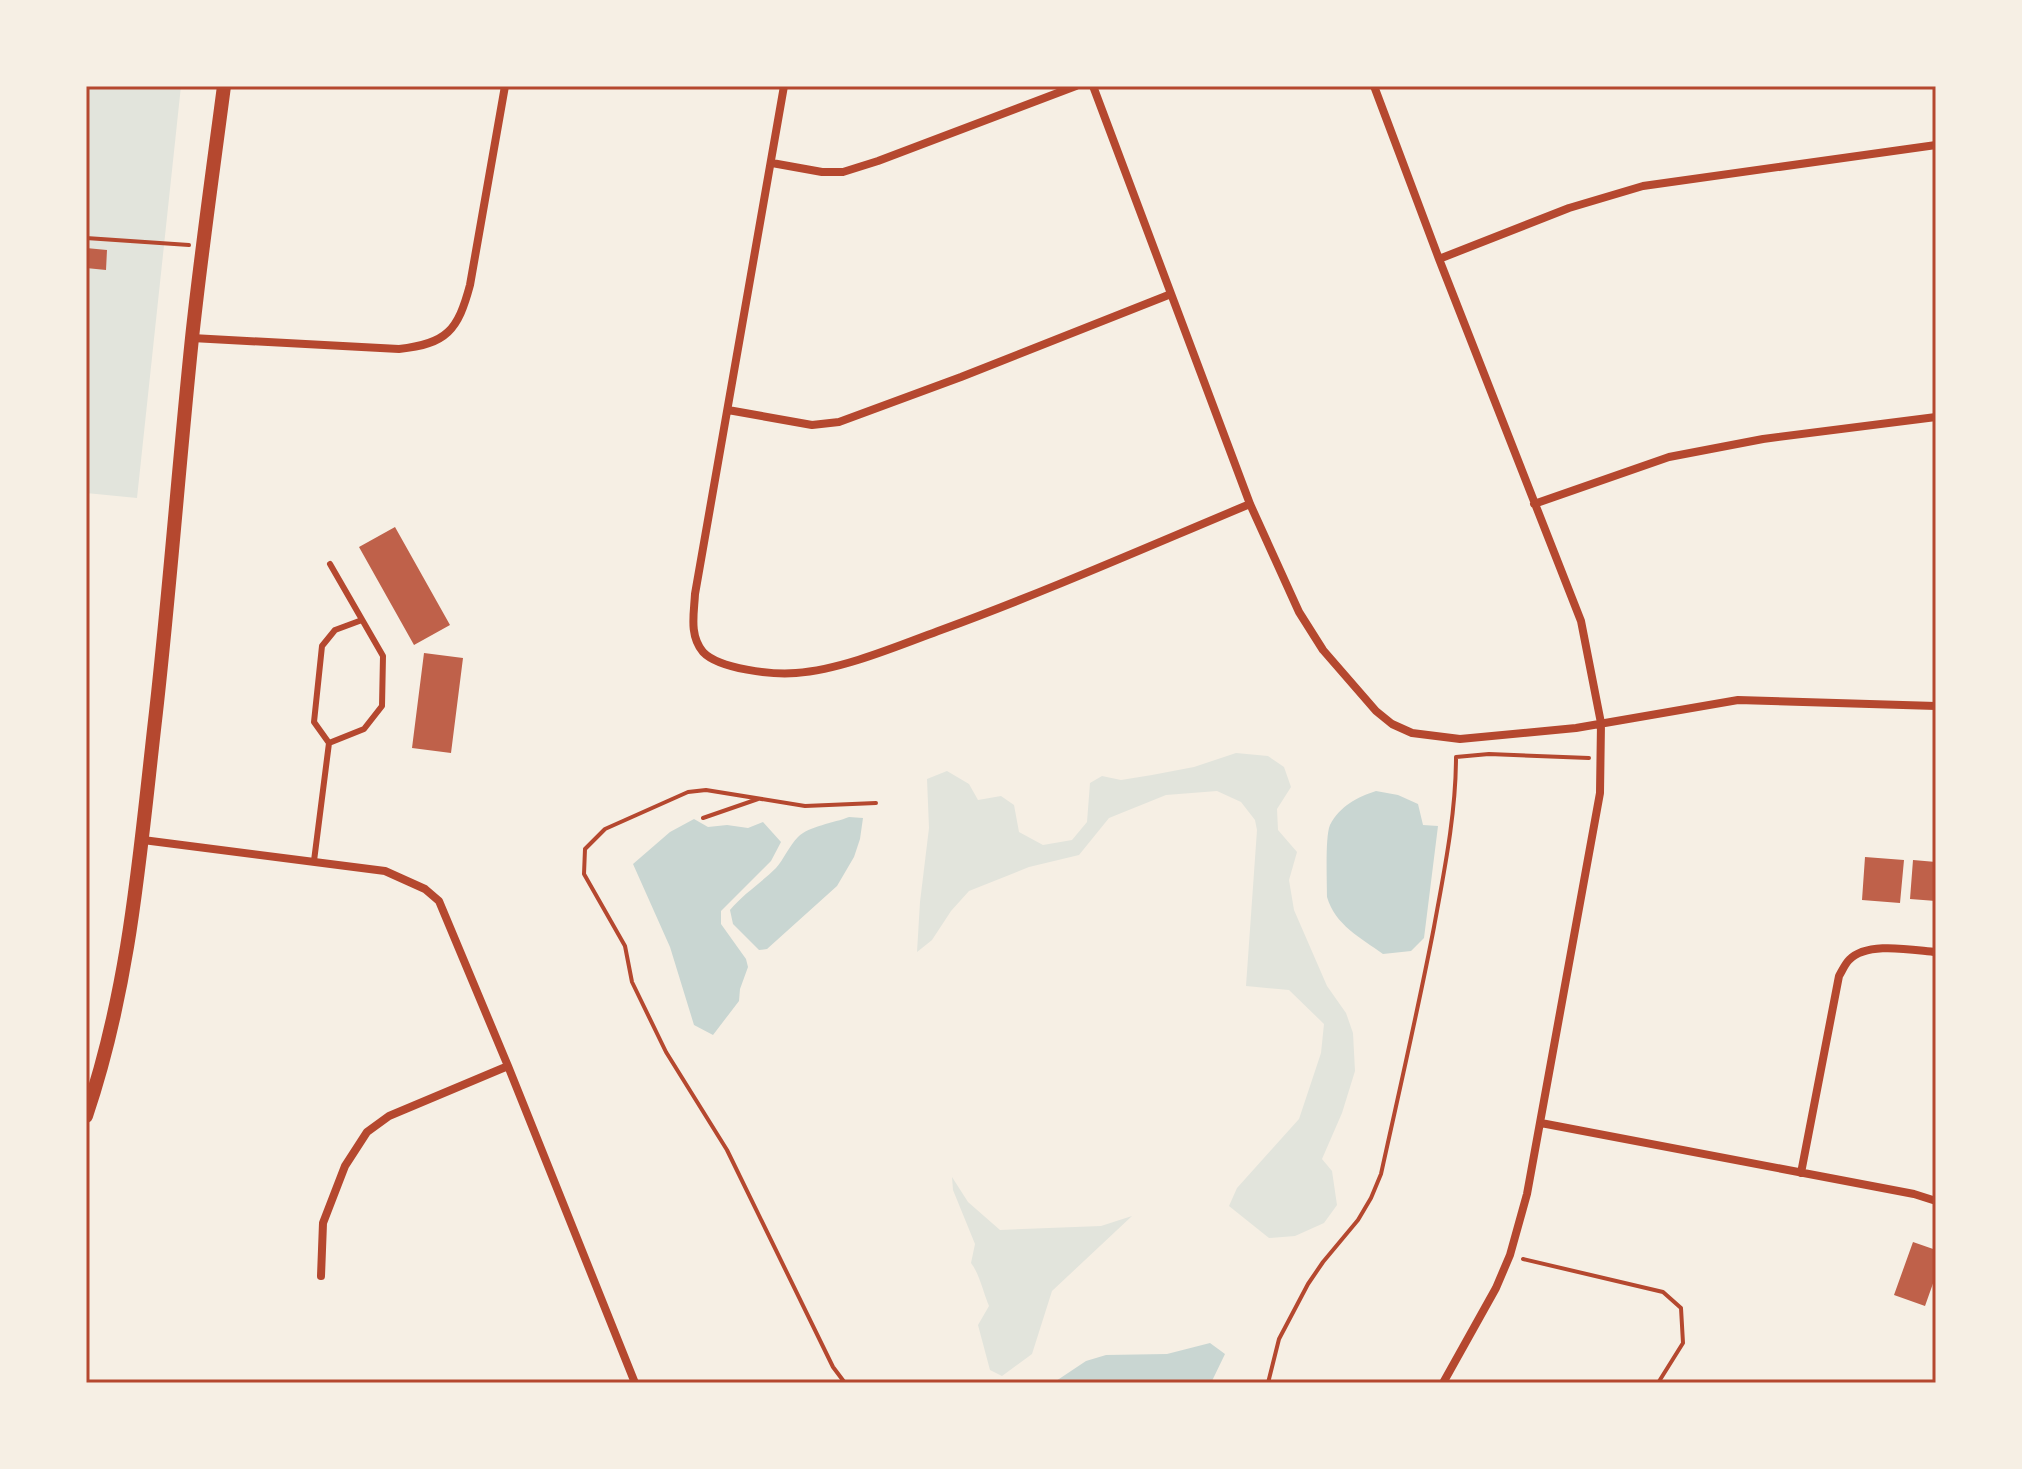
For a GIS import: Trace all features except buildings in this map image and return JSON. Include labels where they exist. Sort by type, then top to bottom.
[{"type":"street","points":[[86,1116],[108,1044],[132,928],[169,597],[192,338],[224,86]]},
{"type":"street","points":[[192,338],[399,349],[421,347],[452,328],[463,310],[470,285],[505,86]]},
{"type":"street","points":[[784,86],[695,594],[692,627],[697,643],[706,655],[720,663],[743,669],[795,673],[880,653],[982,615],[1250,504]]},
{"type":"street","points":[[772,163],[822,172],[843,172],[1076,86]]},
{"type":"street","points":[[1093,86],[1250,504],[1299,612],[1323,650],[1376,711],[1392,724],[1412,733],[1460,739],[1576,728],[1738,700],[1936,706]]},
{"type":"street","points":[[1374,86],[1581,621],[1601,723],[1600,793],[1527,1194],[1510,1255],[1496,1288],[1443,1383]]},
{"type":"street","points":[[1439,259],[1569,208],[1643,186],[1936,145]]},
{"type":"street","points":[[728,410],[812,425],[839,422],[1171,294]]},
{"type":"street","points":[[1534,504],[1669,457],[1763,439],[1936,417]]},
{"type":"street","points":[[143,840],[385,871],[425,889],[439,901],[635,1383]]},
{"type":"street","points":[[1801,1173],[1839,976],[1850,959],[1866,949],[1936,952]]},
{"type":"street","points":[[321,1276],[323,1223],[345,1166],[367,1132],[389,1116],[508,1066]]},
{"type":"street","points":[[1541,1123],[1914,1194],[1936,1201]]},
{"type":"lane","points":[[329,743],[364,729],[382,706],[383,656],[330,564]]},
{"type":"lane","points":[[314,861],[329,743],[314,722],[322,646],[335,630],[362,620]]},
{"type":"path","points":[[86,238],[174,244]]},
{"type":"path","points":[[1268,1383],[1279,1339],[1308,1284],[1358,1220],[1381,1174],[1440,891],[1455,794],[1456,757],[1489,754],[1577,758]]},
{"type":"path","points":[[845,1383],[833,1367],[727,1150],[666,1052],[632,982],[625,946],[584,874],[585,849],[605,829],[688,792],[706,790],[805,806],[876,803]]},
{"type":"path","points":[[703,818],[760,799]]},
{"type":"path","points":[[1510,1255],[1663,1292],[1681,1308],[1683,1343],[1658,1383]]},
{"type":"shaded area","points":[[86,86],[181,86],[137,498],[86,493]]},
{"type":"shaded area","points":[[1236,753],[1268,756],[1284,767],[1291,787],[1277,809],[1278,830],[1297,852],[1289,880],[1294,910],[1327,986],[1346,1013],[1353,1033],[1355,1071],[1342,1113],[1322,1159],[1332,1171],[1337,1205],[1324,1223],[1295,1236],[1269,1238],[1229,1206],[1237,1188],[1299,1119],[1321,1053],[1324,1024],[1289,990],[1246,986],[1257,830],[1255,820],[1241,802],[1217,791],[1166,795],[1109,818],[1079,855],[1029,867],[969,891],[932,940],[917,952],[929,828],[927,779],[947,771],[969,784],[978,800],[1001,796],[1014,805],[1019,832],[1043,845],[1072,840],[1087,822],[1090,783],[1102,776],[1121,780],[1152,775],[1194,767]]},
{"type":"shaded area","points":[[1376,791],[1398,795],[1418,804],[1423,825],[1438,826],[1424,938],[1411,951],[1383,954],[1342,923],[1327,897],[1330,825],[1350,803]]},
{"type":"shaded area","points":[[849,817],[863,818],[860,839],[854,857],[837,886],[767,949],[759,950],[733,924],[730,910],[776,868],[803,833]]},
{"type":"shaded area","points":[[694,819],[708,827],[727,825],[748,828],[763,822],[781,842],[771,861],[721,911],[721,924],[746,959],[748,967],[739,1001],[713,1035],[694,1025],[670,947],[633,864],[670,832]]},
{"type":"shaded area","points":[[952,1177],[968,1202],[1000,1230],[1101,1226],[1132,1216],[1052,1291],[1032,1354],[1002,1376],[990,1370],[978,1325],[989,1306],[971,1263],[975,1244],[953,1190]]},
{"type":"shaded area","points":[[1210,1343],[1225,1354],[1211,1383],[1053,1383],[1086,1361],[1106,1355],[1167,1354]]}]
